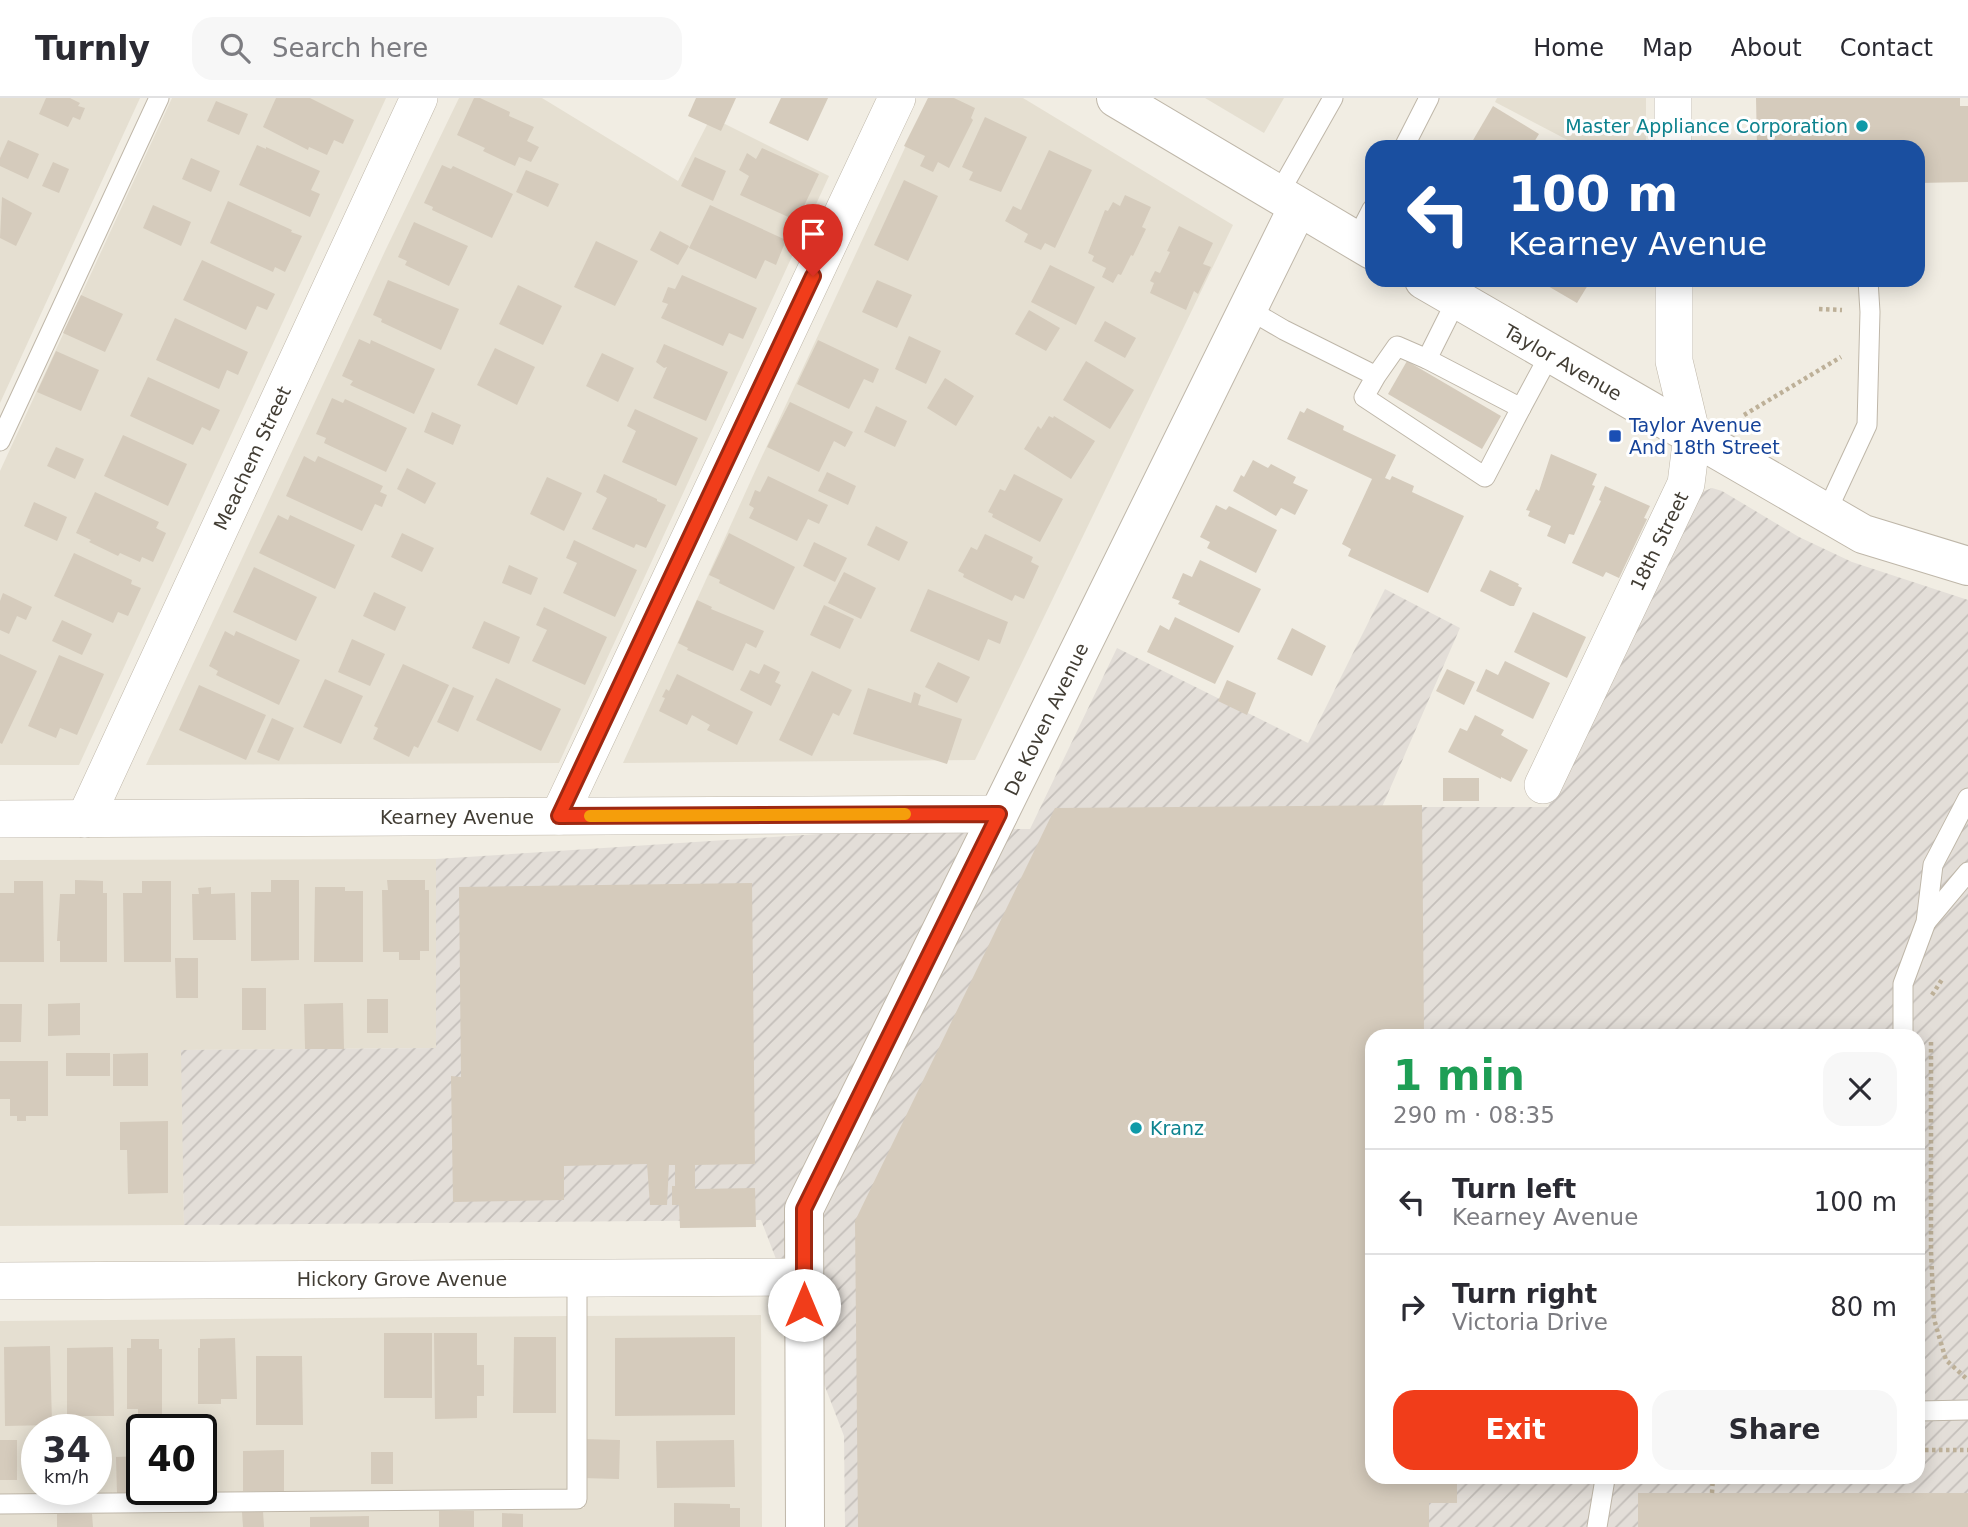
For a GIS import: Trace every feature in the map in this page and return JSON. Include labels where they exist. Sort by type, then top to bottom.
[{"type":"street","name":"Meachem Street","points":[[85,819],[419,98]]},
{"type":"street","points":[[559,816],[897,98]]},
{"type":"street","points":[[1116,98],[1288,201],[1365,232]]},
{"type":"street","points":[[1673,98],[1674,140]]},
{"type":"street","name":"De Koven Avenue","points":[[805,1527],[804,1209],[1248,309],[1288,201]]},
{"type":"street","name":"Taylor Avenue","points":[[1436,287],[1863,534],[1968,566]]},
{"type":"street","name":"18th Street","points":[[1543,785],[1686,484],[1692,436],[1674,361],[1674,287]]},
{"type":"street","name":"Kearney Avenue","points":[[0,819],[999,814]]},
{"type":"street","name":"Hickory Grove Avenue","points":[[0,1281],[804,1277]]},
{"type":"lane","points":[[0,441],[159,98]]},
{"type":"lane","points":[[1288,201],[1333,98]]},
{"type":"lane","points":[[1408,140],[1429,98]]},
{"type":"lane","points":[[1826,513],[1867,425],[1868,287]]},
{"type":"lane","points":[[1427,359],[1457,299]]},
{"type":"lane","points":[[1248,309],[1376,376]]},
{"type":"lane","points":[[1521,408],[1397,346],[1364,397],[1485,478],[1550,354]]},
{"type":"lane","points":[[1903,1029],[1903,984],[1926,922],[1933,866],[1968,797]]},
{"type":"lane","points":[[1926,922],[1968,872]]},
{"type":"lane","points":[[0,1504],[577,1499],[577,1278]]},
{"type":"lane","points":[[1925,1411],[1968,1410]]},
{"type":"lane","points":[[1597,1527],[1604,1484]]},
{"type":"path","points":[[1819,309],[1851,310]]},
{"type":"path","points":[[1744,415],[1851,351]]},
{"type":"path","points":[[1931,997],[1943,978]]},
{"type":"path","points":[[1931,1037],[1931,1251],[1934,1319],[1945,1360],[1968,1380]]},
{"type":"path","points":[[1925,1450],[1968,1450]]},
{"type":"path","points":[[1712,1493],[1713,1484]]},
{"type":"shaded area","points":[[0,98],[140,98],[0,403]]},
{"type":"shaded area","points":[[172,98],[386,98],[79,765],[0,765],[0,471]]},
{"type":"shaded area","points":[[459,98],[542,98],[678,181],[711,117],[829,176],[559,763],[146,765],[386,249]]},
{"type":"shaded area","points":[[928,98],[1023,98],[1233,225],[975,760],[623,763],[752,478]]},
{"type":"shaded area","points":[[1205,98],[1284,98],[1264,133]]},
{"type":"shaded area","points":[[1497,98],[1646,98],[1646,140],[1568,140],[1495,102]]},
{"type":"shaded area","points":[[1712,488],[1722,491],[1799,537],[1852,562],[1968,600],[1968,1527],[845,1527],[844,1436],[761,1220],[184,1225],[181,1050],[436,1048],[436,859],[894,829],[1030,829],[1117,648],[1308,743],[1385,589],[1460,628],[1382,807],[1548,807],[1702,492]]},
{"type":"shaded area","points":[[436,859],[436,1048],[182,1050],[184,1225],[0,1226],[0,860]]},
{"type":"shaded area","points":[[761,1315],[762,1527],[0,1527],[0,1512],[584,1508],[583,1316]]},
{"type":"shaded area","points":[[567,1316],[568,1491],[217,1494],[217,1414],[126,1414],[126,1495],[112,1495],[112,1414],[21,1414],[21,1496],[0,1496],[0,1321]]},
{"type":"building","points":[[46,98],[70,98],[80,103],[78,106],[85,108],[80,120],[73,117],[68,127],[39,114]]},
{"type":"building","points":[[276,98],[310,98],[354,120],[343,144],[334,140],[327,155],[309,147],[308,150],[263,127]]},
{"type":"building","points":[[474,98],[480,98],[510,112],[509,116],[534,127],[527,141],[539,147],[531,162],[519,157],[515,166],[457,135]]},
{"type":"building","points":[[696,98],[736,98],[721,131],[688,116]]},
{"type":"building","points":[[781,98],[828,98],[808,141],[769,123]]},
{"type":"building","points":[[928,98],[954,98],[975,108],[971,118],[973,120],[949,168],[938,162],[933,172],[920,166],[925,156],[904,146]]},
{"type":"building","name":"Master Appliance Corporation","points":[[1756,98],[1960,98],[1960,106],[1968,106],[1968,182],[1925,183],[1925,140],[1757,140]]},
{"type":"building","points":[[216,101],[248,114],[239,135],[207,121]]},
{"type":"building","points":[[1493,106],[1539,134],[1535,140],[1473,140]]},
{"type":"building","points":[[985,117],[1027,137],[1001,192],[969,180],[973,172],[962,167]]},
{"type":"building","points":[[8,140],[39,154],[28,179],[0,166],[0,158]]},
{"type":"building","points":[[257,145],[320,171],[311,190],[320,194],[310,217],[239,185]]},
{"type":"building","points":[[762,148],[819,174],[797,221],[740,195],[749,176],[739,170],[747,153],[756,159]]},
{"type":"building","points":[[1049,150],[1092,170],[1055,248],[1045,243],[1041,250],[1024,242],[1028,234],[1005,221],[1013,206],[1021,210]]},
{"type":"building","points":[[695,157],[726,171],[713,201],[681,186]]},
{"type":"building","points":[[191,158],[220,171],[211,192],[182,179]]},
{"type":"building","points":[[53,162],[69,169],[59,193],[42,186]]},
{"type":"building","points":[[442,165],[451,169],[453,166],[513,194],[492,238],[432,210],[433,207],[424,203]]},
{"type":"building","points":[[526,170],[559,184],[548,207],[516,192]]},
{"type":"building","points":[[904,180],[938,196],[908,261],[874,245]]},
{"type":"building","points":[[1125,195],[1151,207],[1142,227],[1146,229],[1133,256],[1131,255],[1121,275],[1118,274],[1113,283],[1102,277],[1106,268],[1092,261],[1094,256],[1088,253],[1105,210],[1108,211],[1113,202],[1120,206]]},
{"type":"building","points":[[2,197],[32,213],[16,246],[0,238]]},
{"type":"building","points":[[228,201],[302,236],[285,272],[275,267],[273,272],[210,243]]},
{"type":"building","points":[[153,205],[191,222],[181,246],[143,228]]},
{"type":"building","points":[[710,205],[786,240],[776,265],[765,260],[756,279],[689,248]]},
{"type":"building","points":[[414,222],[468,246],[449,286],[405,265],[407,261],[398,257]]},
{"type":"building","points":[[1179,226],[1213,243],[1203,264],[1211,267],[1198,294],[1194,291],[1186,310],[1150,293],[1154,283],[1150,281],[1155,271],[1160,273]]},
{"type":"building","points":[[660,231],[689,246],[678,265],[650,250]]},
{"type":"building","points":[[596,241],[638,261],[615,306],[574,287]]},
{"type":"building","points":[[202,260],[275,294],[267,310],[257,306],[246,330],[183,300]]},
{"type":"building","points":[[1050,265],[1095,287],[1076,325],[1031,302]]},
{"type":"building","points":[[682,275],[757,308],[743,339],[729,333],[723,346],[661,318],[668,304],[662,302],[668,287],[675,289]]},
{"type":"building","points":[[388,280],[459,309],[441,350],[381,322],[382,319],[373,315]]},
{"type":"building","points":[[877,280],[912,295],[897,328],[862,312]]},
{"type":"building","points":[[518,285],[562,306],[543,345],[499,324]]},
{"type":"building","points":[[1550,287],[1587,287],[1577,303]]},
{"type":"building","points":[[81,295],[123,314],[105,352],[63,333]]},
{"type":"building","points":[[1029,310],[1060,328],[1046,351],[1015,334]]},
{"type":"building","points":[[175,318],[248,352],[238,375],[227,370],[219,389],[156,360]]},
{"type":"building","points":[[1105,321],[1136,338],[1125,358],[1094,341]]},
{"type":"building","points":[[909,336],[941,351],[926,384],[895,369]]},
{"type":"building","points":[[359,339],[370,344],[371,340],[435,369],[414,414],[350,385],[353,381],[342,376]]},
{"type":"building","points":[[818,340],[879,369],[873,383],[864,379],[849,409],[797,384]]},
{"type":"building","points":[[664,344],[728,372],[706,421],[653,398],[667,367],[664,368],[656,362]]},
{"type":"building","points":[[495,348],[535,367],[517,405],[477,385]]},
{"type":"building","points":[[56,351],[99,370],[81,411],[37,392]]},
{"type":"building","points":[[602,353],[634,368],[618,402],[586,386]]},
{"type":"building","points":[[1086,361],[1134,390],[1110,429],[1063,400]]},
{"type":"building","points":[[1407,361],[1501,416],[1482,449],[1388,394]]},
{"type":"building","points":[[148,377],[220,410],[210,431],[202,427],[193,445],[130,416]]},
{"type":"building","points":[[945,378],[974,396],[956,426],[927,408]]},
{"type":"building","points":[[332,398],[343,403],[345,399],[407,428],[386,472],[324,443],[326,438],[316,434]]},
{"type":"building","points":[[790,402],[853,432],[845,447],[834,441],[819,472],[767,447]]},
{"type":"building","points":[[876,406],[907,421],[895,447],[864,432]]},
{"type":"building","points":[[1307,408],[1344,426],[1343,430],[1396,455],[1385,478],[1390,480],[1392,476],[1414,486],[1412,492],[1464,516],[1428,593],[1348,556],[1351,549],[1342,544],[1372,479],[1287,439],[1300,411],[1304,413]]},
{"type":"building","points":[[635,409],[698,438],[676,486],[622,462],[636,431],[627,426]]},
{"type":"building","points":[[432,412],[461,425],[453,445],[424,432]]},
{"type":"building","points":[[1049,416],[1054,416],[1095,441],[1071,479],[1024,449],[1038,426],[1041,429]]},
{"type":"building","points":[[123,435],[187,464],[168,506],[104,476]]},
{"type":"building","points":[[56,447],[84,459],[75,479],[47,466]]},
{"type":"building","points":[[1551,454],[1597,474],[1592,485],[1595,486],[1574,535],[1569,534],[1565,544],[1547,536],[1551,526],[1528,516],[1530,511],[1526,510],[1536,489],[1539,491]]},
{"type":"building","points":[[304,456],[315,462],[318,456],[383,486],[380,492],[387,495],[382,507],[375,504],[362,531],[286,496]]},
{"type":"building","points":[[1253,460],[1268,468],[1271,464],[1296,477],[1293,483],[1308,490],[1295,515],[1281,508],[1276,516],[1233,491]]},
{"type":"building","points":[[407,468],[436,483],[425,504],[397,489]]},
{"type":"building","points":[[827,472],[856,486],[848,505],[818,491]]},
{"type":"building","points":[[604,474],[666,505],[646,548],[636,544],[634,548],[592,529],[607,498],[596,492]]},
{"type":"building","points":[[1014,474],[1063,499],[1040,542],[992,517],[993,514],[988,512],[1000,489],[1005,491]]},
{"type":"building","points":[[768,476],[828,505],[819,524],[808,519],[797,541],[749,518],[754,508],[749,505],[755,490],[760,492]]},
{"type":"building","points":[[547,477],[582,493],[564,531],[530,514]]},
{"type":"building","points":[[1605,486],[1650,506],[1644,518],[1647,519],[1619,578],[1606,572],[1603,577],[1572,563],[1601,501],[1599,500]]},
{"type":"building","points":[[95,492],[159,522],[156,528],[166,533],[153,562],[142,557],[140,562],[120,553],[118,556],[76,533]]},
{"type":"building","points":[[34,502],[67,517],[57,541],[24,526]]},
{"type":"building","points":[[1216,505],[1226,510],[1229,506],[1277,530],[1256,573],[1207,548],[1210,542],[1200,537]]},
{"type":"building","points":[[278,515],[288,520],[290,515],[355,545],[335,589],[259,553]]},
{"type":"building","points":[[876,526],[908,542],[899,561],[867,545]]},
{"type":"building","points":[[402,533],[434,548],[422,572],[391,557]]},
{"type":"building","points":[[729,533],[795,567],[774,610],[719,583],[720,580],[709,575]]},
{"type":"building","points":[[985,534],[1033,557],[1031,562],[1039,566],[1024,599],[1015,595],[1012,601],[963,577],[964,574],[958,571],[971,547],[977,550]]},
{"type":"building","points":[[574,540],[637,570],[615,617],[563,593],[577,563],[566,558]]},
{"type":"building","points":[[814,542],[847,558],[835,582],[803,566]]},
{"type":"building","points":[[74,553],[132,580],[131,584],[141,588],[128,616],[118,612],[113,623],[54,596]]},
{"type":"building","points":[[1200,560],[1261,589],[1239,633],[1178,604],[1180,601],[1172,598],[1183,573],[1192,577]]},
{"type":"building","points":[[509,565],[538,578],[531,595],[502,583]]},
{"type":"building","points":[[254,567],[317,597],[296,641],[233,612]]},
{"type":"building","points":[[1490,570],[1522,588],[1514,606],[1480,591]]},
{"type":"building","points":[[844,572],[876,588],[861,619],[828,603]]},
{"type":"building","points":[[928,589],[1008,622],[1000,644],[988,639],[979,661],[910,631]]},
{"type":"building","points":[[374,592],[406,607],[395,631],[363,616]]},
{"type":"building","points":[[3,593],[32,607],[26,620],[17,616],[9,634],[0,630],[0,601]]},
{"type":"building","points":[[697,600],[712,607],[711,609],[764,631],[756,648],[746,643],[733,671],[687,650],[688,648],[678,643]]},
{"type":"building","points":[[824,605],[854,619],[840,649],[810,635]]},
{"type":"building","points":[[544,607],[607,637],[585,685],[532,661],[547,630],[536,625]]},
{"type":"building","points":[[1533,612],[1586,637],[1567,678],[1514,652]]},
{"type":"building","points":[[1175,617],[1234,646],[1215,684],[1147,652],[1160,625],[1169,630]]},
{"type":"building","points":[[62,620],[92,634],[82,655],[52,641]]},
{"type":"building","points":[[484,621],[520,637],[509,664],[472,648]]},
{"type":"building","points":[[1292,628],[1326,646],[1312,676],[1277,659]]},
{"type":"building","points":[[225,631],[234,636],[236,631],[300,660],[279,705],[216,675],[218,671],[209,666]]},
{"type":"building","points":[[352,639],[385,654],[370,686],[338,672]]},
{"type":"building","points":[[0,654],[37,671],[2,744],[0,743]]},
{"type":"building","points":[[59,655],[104,674],[77,735],[60,728],[56,738],[28,726]]},
{"type":"building","points":[[1505,661],[1550,683],[1533,719],[1476,691],[1486,669],[1498,675]]},
{"type":"building","points":[[938,662],[970,677],[957,703],[925,687]]},
{"type":"building","points":[[403,664],[449,685],[418,748],[414,746],[409,757],[373,739],[378,728],[374,726]]},
{"type":"building","points":[[764,664],[780,672],[775,682],[781,685],[771,706],[740,690],[750,670],[759,674]]},
{"type":"building","points":[[1447,669],[1475,682],[1464,705],[1436,691]]},
{"type":"building","points":[[812,671],[852,690],[839,716],[833,713],[812,756],[779,740]]},
{"type":"building","points":[[677,674],[753,712],[737,745],[707,730],[710,725],[692,715],[687,725],[659,711],[665,698],[662,697],[666,689],[669,691]]},
{"type":"building","points":[[496,678],[561,709],[541,751],[476,720]]},
{"type":"building","points":[[325,679],[363,696],[341,744],[303,727]]},
{"type":"building","points":[[1227,680],[1256,693],[1247,715],[1218,701]]},
{"type":"building","points":[[199,685],[266,715],[246,760],[179,730]]},
{"type":"building","points":[[453,687],[474,696],[458,732],[437,722]]},
{"type":"building","points":[[868,688],[911,703],[914,692],[921,695],[918,705],[962,719],[947,764],[853,734]]},
{"type":"building","points":[[1475,715],[1504,730],[1501,735],[1528,750],[1511,782],[1448,752],[1460,728],[1467,731]]},
{"type":"building","points":[[272,718],[294,728],[279,761],[257,752]]},
{"type":"building","points":[[1443,778],[1479,778],[1479,801],[1443,801]]},
{"type":"building","name":"Kranz","points":[[1422,805],[1424,1029],[1365,1029],[1365,1484],[1457,1484],[1457,1503],[1429,1503],[1429,1527],[858,1527],[855,1221],[1055,808]]},
{"type":"building","points":[[75,880],[103,881],[103,893],[107,893],[107,962],[60,962],[60,941],[57,941],[60,894],[75,894]]},
{"type":"building","points":[[271,880],[299,880],[299,960],[251,961],[251,892],[271,892]]},
{"type":"building","points":[[387,880],[425,880],[425,890],[429,890],[429,951],[420,951],[420,960],[399,960],[399,952],[383,952],[382,890],[388,890]]},
{"type":"building","points":[[14,881],[43,881],[44,962],[0,962],[0,893],[14,893]]},
{"type":"building","points":[[142,881],[171,881],[171,962],[124,962],[123,893],[142,893]]},
{"type":"building","points":[[752,883],[755,1164],[695,1165],[695,1189],[755,1188],[756,1227],[680,1228],[679,1205],[672,1205],[675,1165],[669,1165],[667,1205],[650,1205],[647,1164],[564,1166],[564,1200],[453,1202],[451,1076],[461,1077],[459,887]]},
{"type":"building","points":[[211,887],[211,894],[235,893],[236,940],[193,940],[192,894],[199,894],[198,888]]},
{"type":"building","points":[[315,887],[345,887],[345,891],[363,891],[363,962],[314,962]]},
{"type":"building","points":[[175,958],[198,958],[198,998],[176,998]]},
{"type":"building","points":[[242,988],[266,988],[266,1030],[242,1030]]},
{"type":"building","points":[[367,999],[388,999],[388,1033],[367,1033]]},
{"type":"building","points":[[80,1003],[80,1035],[48,1036],[48,1004]]},
{"type":"building","points":[[343,1003],[344,1049],[305,1049],[304,1004]]},
{"type":"building","points":[[0,1004],[22,1004],[21,1042],[0,1042]]},
{"type":"building","points":[[66,1053],[110,1053],[110,1076],[66,1076]]},
{"type":"building","points":[[148,1053],[148,1086],[113,1086],[113,1054]]},
{"type":"building","points":[[0,1061],[48,1061],[48,1116],[26,1116],[26,1121],[17,1121],[17,1116],[10,1116],[10,1099],[0,1099]]},
{"type":"building","points":[[168,1121],[168,1193],[128,1194],[127,1150],[120,1150],[120,1122]]},
{"type":"building","points":[[384,1333],[432,1333],[432,1398],[384,1398]]},
{"type":"building","points":[[434,1333],[477,1333],[477,1365],[484,1365],[484,1396],[477,1396],[477,1418],[435,1419]]},
{"type":"building","points":[[514,1337],[556,1337],[556,1413],[513,1413]]},
{"type":"building","points":[[735,1337],[735,1415],[615,1416],[615,1338]]},
{"type":"building","points":[[235,1338],[237,1399],[221,1399],[221,1404],[198,1404],[200,1339]]},
{"type":"building","points":[[131,1339],[159,1339],[159,1349],[162,1349],[162,1414],[138,1414],[138,1409],[127,1409],[127,1348],[131,1348]]},
{"type":"building","points":[[50,1346],[52,1414],[21,1414],[21,1426],[5,1426],[4,1347]]},
{"type":"building","points":[[113,1347],[114,1416],[67,1414],[67,1348]]},
{"type":"building","points":[[256,1356],[302,1356],[303,1425],[256,1425]]},
{"type":"building","points":[[582,1439],[620,1440],[619,1479],[582,1478]]},
{"type":"building","points":[[0,1440],[17,1440],[17,1480],[0,1480]]},
{"type":"building","points":[[734,1440],[735,1487],[657,1488],[656,1441]]},
{"type":"building","points":[[284,1450],[284,1491],[243,1491],[243,1451]]},
{"type":"building","points":[[371,1452],[393,1452],[393,1484],[371,1484]]},
{"type":"building","points":[[116,1457],[126,1457],[126,1493],[117,1493]]},
{"type":"building","points":[[1638,1493],[1968,1493],[1968,1527],[1638,1527]]},
{"type":"building","points":[[674,1503],[730,1504],[730,1508],[740,1508],[740,1527],[674,1527]]},
{"type":"building","points":[[263,1511],[264,1527],[243,1527],[242,1512]]},
{"type":"building","points":[[439,1511],[474,1511],[474,1527],[439,1527]]},
{"type":"building","points":[[502,1513],[523,1514],[523,1527],[502,1527]]},
{"type":"building","points":[[57,1514],[92,1514],[93,1527],[57,1527]]},
{"type":"building","points":[[369,1516],[369,1527],[310,1527],[310,1517]]},
{"type":"slow traffic","points":[[590,816],[905,814]]},
{"type":"place","name":"Master Appliance Corporation","points":[[1862,126]]},
{"type":"place","name":"Taylor Avenue And 18th Street","points":[[1615,436]]},
{"type":"place","name":"Kranz","points":[[1136,1128]]},
{"type":"route","points":[[804,1305],[804,1209],[999,814],[559,816],[813,276]]}]
